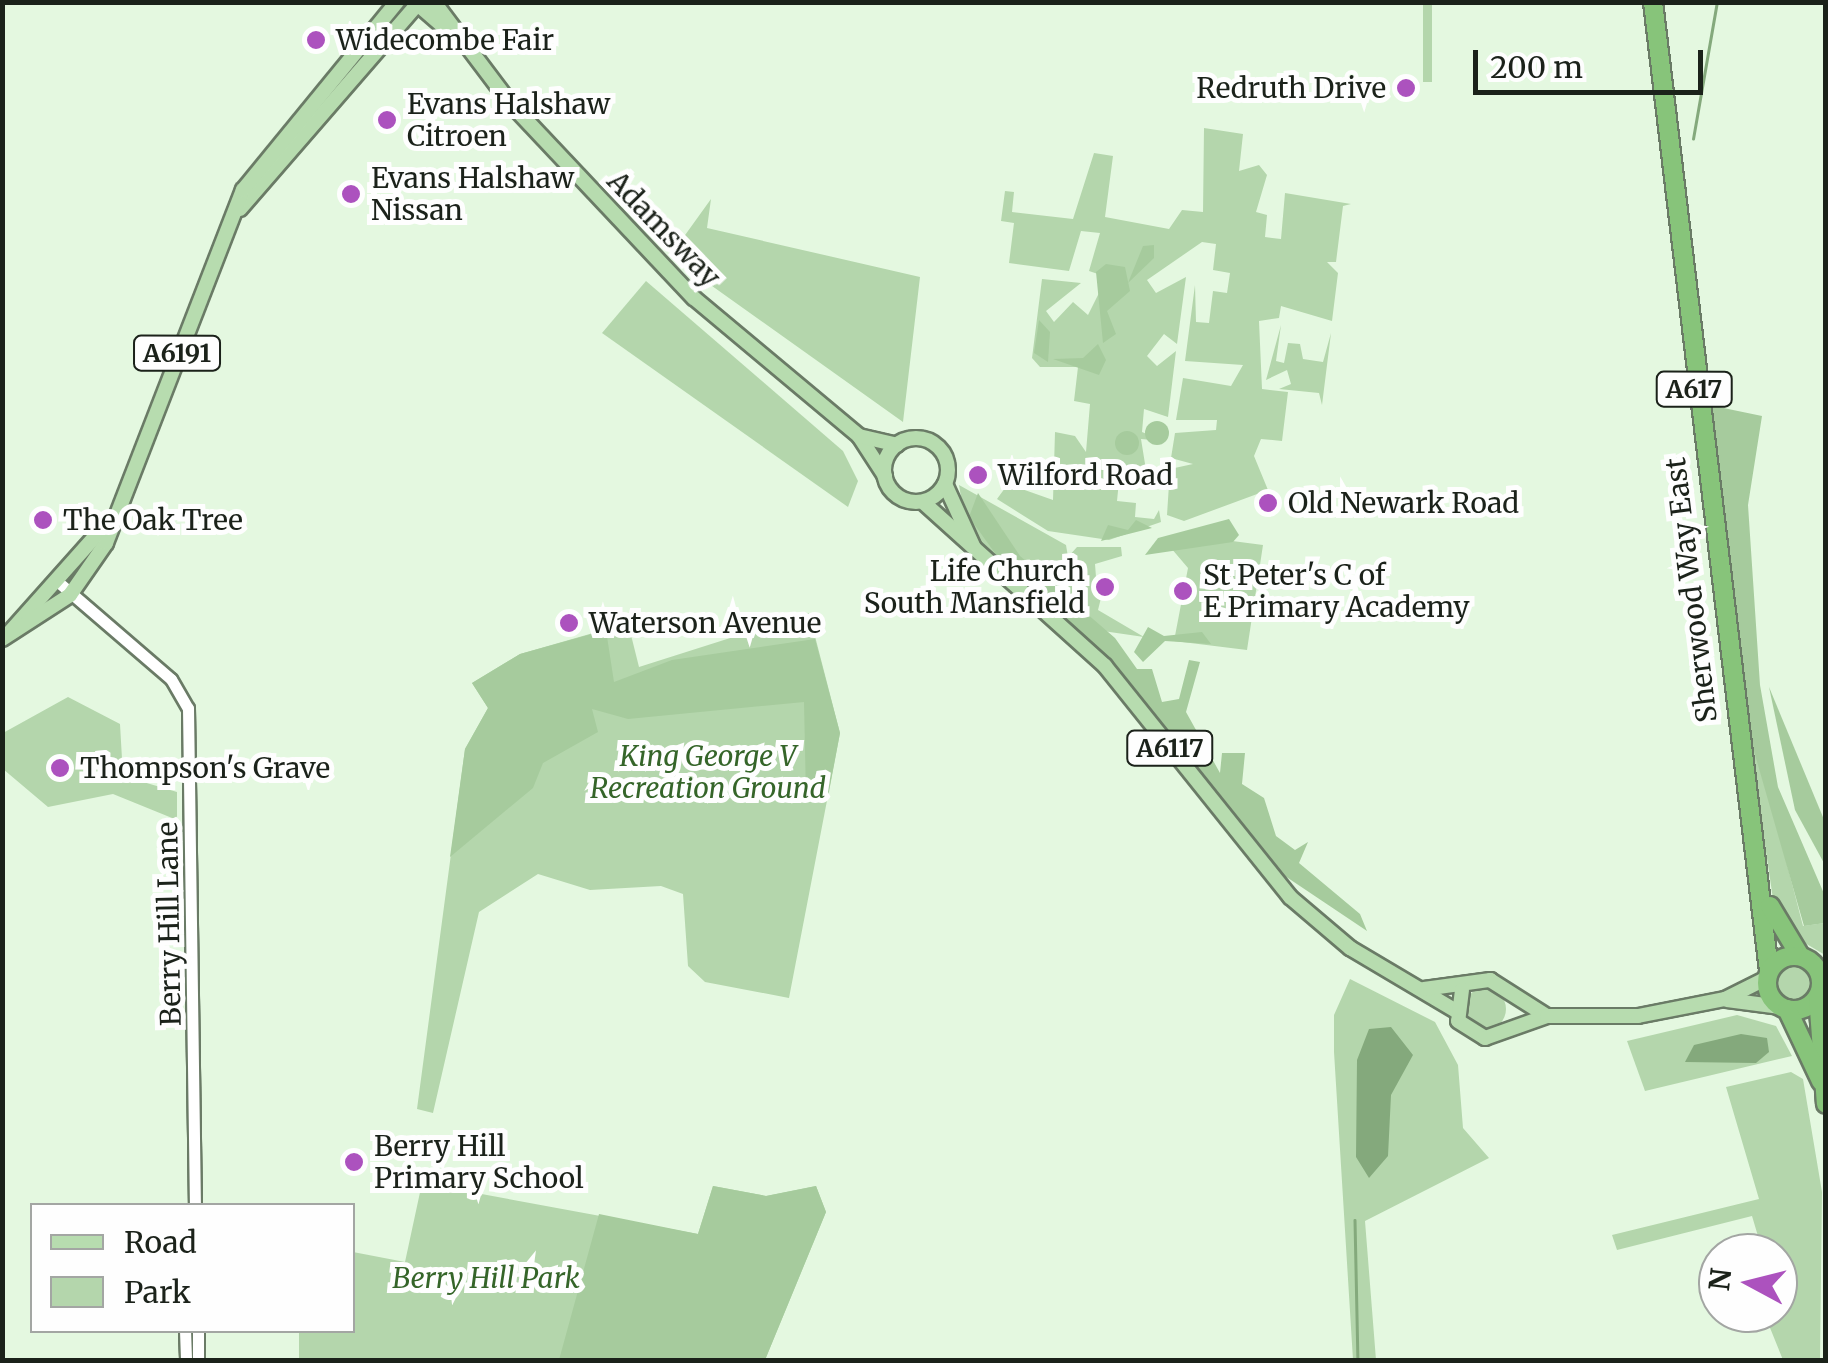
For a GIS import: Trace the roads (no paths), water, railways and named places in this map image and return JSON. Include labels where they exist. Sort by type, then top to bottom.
[{"type":"highway","name":"Sherwood Way East","points":[[1653,2],[1768,975],[1784,1008]]},
{"type":"highway","name":"Sherwood Way East","points":[[1757,873],[1778,931],[1820,973],[1818,996]]},
{"type":"highway","points":[[1768,975],[1800,956]]},
{"type":"highway","points":[[1821,1081],[1784,1008],[1818,996],[1821,1081],[1826,1104]]},
{"type":"main road","name":"A6191","points":[[6,636],[70,594],[106,544],[108,522],[236,213],[275,146],[398,2]]},
{"type":"main road","name":"Adamsway","points":[[434,2],[447,31]]},
{"type":"main road","name":"A6191","points":[[236,213],[414,3]]},
{"type":"main road","points":[[356,51],[414,3]]},
{"type":"main road","name":"Adamsway","points":[[414,3],[447,31],[694,298],[860,436],[885,476]]},
{"type":"main road","points":[[396,28],[447,31]]},
{"type":"main road","name":"Adamsway","points":[[860,436],[896,445]]},
{"type":"main road","name":"A6117","points":[[896,445],[935,444],[945,455],[946,484],[975,549]]},
{"type":"main road","points":[[885,476],[896,445]]},
{"type":"main road","name":"A6117","points":[[885,476],[896,496],[923,502],[1105,666],[1290,897],[1350,948],[1456,1012],[1464,1030],[1484,1038],[1510,1024],[1547,1016],[1638,1016],[1726,1000],[1784,1008]]},
{"type":"main road","points":[[923,502],[946,484]]},
{"type":"main road","name":"A6191","points":[[6,636],[108,522]]},
{"type":"main road","name":"A6117","points":[[1726,1000],[1768,975]]},
{"type":"main road","name":"A6117","points":[[1423,989],[1462,990],[1490,980],[1547,1016]]},
{"type":"main road","points":[[1456,1012],[1462,990]]},
{"type":"main road","points":[[1510,1024],[1513,998]]},
{"type":"street","name":"Berry Hill Lane","points":[[57,581],[171,679],[188,708],[196,1203]]},
{"type":"street","points":[[185,1333],[186,1360]]},
{"type":"street","points":[[198,1333],[198,1360]]},
{"type":"waterway","points":[[1693,139],[1717,2]]},
{"type":"waterway","points":[[1355,1220],[1358,1360]]},
{"type":"place","name":"Widecombe Fair","points":[[316,40]]},
{"type":"place","name":"Redruth Drive","points":[[1406,88]]},
{"type":"place","name":"Evans Halshaw Citroen","points":[[387,120]]},
{"type":"place","name":"Evans Halshaw Nissan","points":[[351,194]]},
{"type":"place","name":"Wilford Road","points":[[978,475]]},
{"type":"place","name":"Old Newark Road","points":[[1268,503]]},
{"type":"place","name":"The Oak Tree","points":[[43,520]]},
{"type":"place","name":"Life Church South Mansfield","points":[[1105,587]]},
{"type":"place","name":"St Peter's C of E Primary Academy","points":[[1183,591]]},
{"type":"place","name":"Waterson Avenue","points":[[569,623]]},
{"type":"place","name":"Thompson's Grave","points":[[60,768]]},
{"type":"place","name":"Berry Hill Primary School","points":[[354,1162]]},
{"type":"park label","name":"King George V Recreation Ground","points":[[708,772]]},
{"type":"park label","name":"Berry Hill Park","points":[[486,1278]]}]
